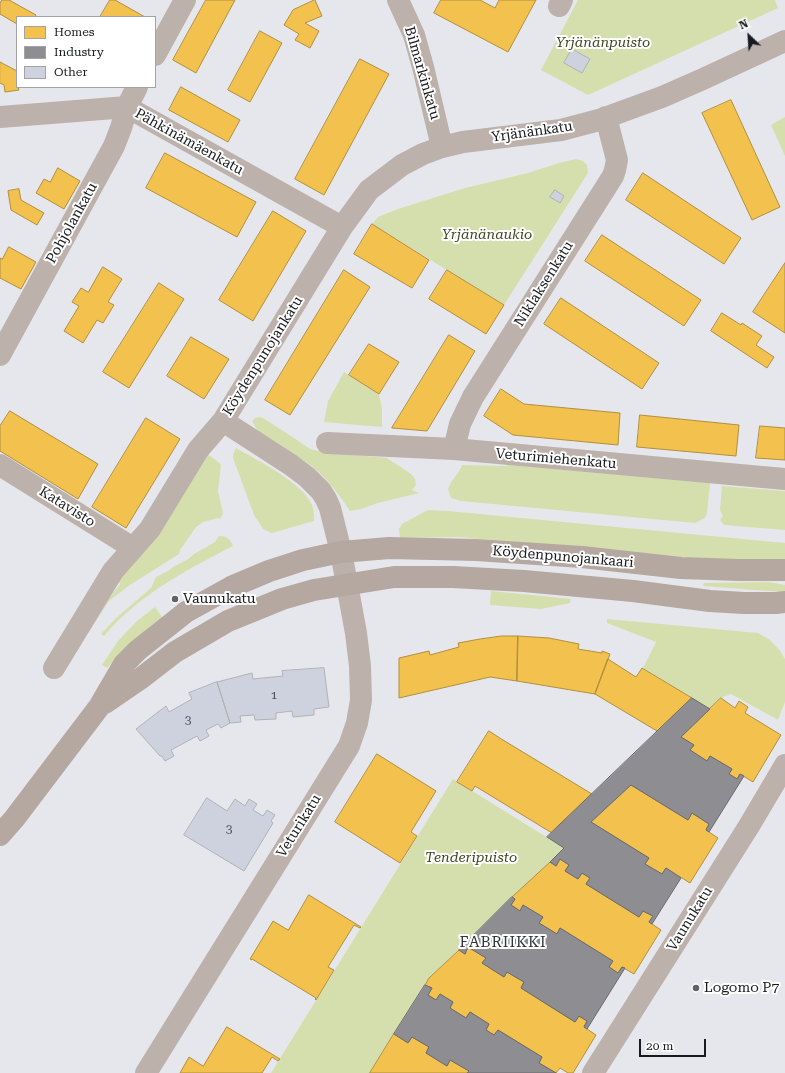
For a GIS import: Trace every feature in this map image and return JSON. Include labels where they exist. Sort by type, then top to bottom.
[{"type":"main road","name":"Köydenpunojankaari","points":[[341,552],[389,548],[476,550],[582,557],[681,568],[785,570]]},
{"type":"main road","points":[[0,848],[7,827],[99,707],[124,664],[138,650],[186,612],[231,587],[268,571],[304,560],[341,552]]},
{"type":"main road","name":"Köydenpunojankaari","points":[[347,585],[394,577],[474,578],[524,581],[710,601],[744,603],[785,602]]},
{"type":"main road","points":[[99,707],[140,679],[175,652],[228,621],[282,599],[314,590],[347,585]]},
{"type":"street","points":[[156,53],[185,0]]},
{"type":"street","name":"Bilmarkinkatu","points":[[398,0],[416,42],[442,147]]},
{"type":"street","name":"Yrjänänkatu","points":[[342,227],[369,190],[402,165],[423,154],[442,147],[470,141],[561,130],[606,117],[662,97],[785,41]]},
{"type":"street","name":"Pohjolankatu","points":[[0,355],[114,146],[127,107],[136,88]]},
{"type":"street","name":"Pähkinämäenkatu","points":[[0,117],[127,107],[342,227]]},
{"type":"street","name":"Niklaksenkatu","points":[[454,449],[460,424],[473,397],[613,176],[617,160],[606,117]]},
{"type":"street","name":"Köydenpunojankatu","points":[[341,552],[330,508],[321,491],[307,477],[223,421],[342,227]]},
{"type":"street","points":[[54,668],[113,571],[150,529],[198,450],[223,421]]},
{"type":"street","name":"Veturimiehenkatu","points":[[327,443],[454,449],[785,479]]},
{"type":"street","name":"Katavisto","points":[[0,465],[133,548]]},
{"type":"street","name":"Veturikatu","points":[[146,1073],[349,746],[357,723],[361,700],[360,666],[356,633],[341,552]]},
{"type":"street","name":"Vaunukatu","points":[[593,1073],[749,826],[785,765]]},
{"type":"green space","name":"Yrjänänpuisto","points":[[578,0],[775,0],[778,8],[588,95],[541,70]]},
{"type":"green space","points":[[785,117],[785,156],[771,125]]},
{"type":"green space","name":"Yrjänänaukio","points":[[576,159],[583,161],[587,165],[588,173],[504,305],[372,224],[378,217],[398,209],[465,188],[528,173]]},
{"type":"green space","points":[[344,372],[379,394],[382,408],[382,427],[324,422],[328,401]]},
{"type":"green space","points":[[259,417],[263,418],[310,449],[323,452],[387,458],[411,474],[415,479],[416,485],[412,490],[419,493],[350,511],[319,472],[306,462],[271,441],[257,430],[252,421]]},
{"type":"green space","points":[[236,448],[290,480],[299,488],[312,505],[314,511],[314,521],[272,533],[263,529],[254,515],[233,458]]},
{"type":"green space","points":[[207,454],[221,465],[218,491],[223,513],[220,519],[218,518],[203,522],[196,527],[180,550],[179,554],[130,585],[109,601],[84,639],[110,597],[120,584],[116,578]]},
{"type":"green space","points":[[462,465],[509,465],[710,483],[707,513],[705,518],[695,523],[461,501],[451,498],[448,489]]},
{"type":"green space","points":[[722,486],[785,491],[785,530],[724,525],[720,520],[723,516],[720,510]]},
{"type":"green space","points":[[428,510],[785,543],[785,563],[734,562],[459,537],[400,538],[399,529],[402,524]]},
{"type":"green space","points":[[219,536],[228,538],[233,546],[162,586],[135,605],[104,636],[101,634],[115,619],[151,588],[156,577],[215,542]]},
{"type":"green space","points":[[768,582],[785,585],[785,592],[703,586],[704,583]]},
{"type":"green space","points":[[491,591],[571,599],[570,603],[541,609],[490,605]]},
{"type":"green space","points":[[155,607],[162,617],[133,641],[107,668],[102,665],[118,641],[137,621]]},
{"type":"green space","points":[[607,619],[758,633],[770,640],[785,659],[785,702],[778,720],[731,694],[721,698],[710,709],[643,668],[656,642],[607,623]]},
{"type":"green space","name":"Tenderipuisto","points":[[453,779],[564,848],[429,978],[370,1073],[271,1073]]},
{"type":"building: Homes","points":[[2,0],[9,0],[36,15],[16,16],[16,23],[0,14],[0,4]]},
{"type":"building: Homes","points":[[110,0],[115,0],[143,16],[101,16]]},
{"type":"building: Homes","points":[[206,0],[235,0],[196,73],[173,60]]},
{"type":"building: Homes","points":[[315,0],[322,16],[305,23],[319,31],[310,48],[295,40],[299,34],[284,25],[293,10]]},
{"type":"building: Homes","points":[[441,0],[480,0],[495,8],[499,0],[536,0],[508,52],[434,13]]},
{"type":"building: Homes","points":[[260,31],[282,43],[250,102],[228,90]]},
{"type":"building: Homes","points":[[360,59],[389,74],[324,195],[295,179]]},
{"type":"building: Homes","points":[[0,62],[16,70],[16,88],[18,88],[19,90],[5,92],[4,85],[0,83]]},
{"type":"building: Homes","points":[[181,87],[240,120],[228,142],[169,110]]},
{"type":"building: Homes","points":[[731,100],[780,207],[752,220],[702,113]]},
{"type":"building: Homes","points":[[165,153],[256,202],[237,237],[146,188]]},
{"type":"building: Homes","points":[[58,168],[80,181],[64,209],[36,193],[44,179],[50,182]]},
{"type":"building: Homes","points":[[643,173],[741,238],[724,264],[626,200]]},
{"type":"building: Homes","points":[[19,189],[21,200],[44,213],[37,225],[11,210],[8,191]]},
{"type":"building: Homes","points":[[273,211],[306,231],[253,321],[219,300]]},
{"type":"building: Homes","points":[[372,224],[429,260],[412,288],[354,254]]},
{"type":"building: Homes","points":[[602,235],[701,300],[684,326],[585,261]]},
{"type":"building: Homes","points":[[9,247],[36,262],[21,289],[0,278],[0,258],[2,259]]},
{"type":"building: Homes","points":[[785,263],[785,333],[753,312]]},
{"type":"building: Homes","points":[[103,267],[122,279],[108,302],[114,305],[103,323],[97,320],[83,343],[64,331],[79,306],[72,302],[81,288],[88,292]]},
{"type":"building: Homes","points":[[344,270],[370,287],[290,415],[265,400]]},
{"type":"building: Homes","points":[[447,270],[504,305],[486,334],[429,299]]},
{"type":"building: Homes","points":[[159,283],[184,299],[129,388],[103,372]]},
{"type":"building: Homes","points":[[561,298],[659,363],[642,389],[544,324]]},
{"type":"building: Homes","points":[[722,313],[741,325],[742,323],[762,336],[756,345],[774,357],[767,368],[711,331]]},
{"type":"building: Homes","points":[[449,335],[475,351],[427,431],[392,428]]},
{"type":"building: Homes","points":[[191,337],[229,359],[204,399],[167,376]]},
{"type":"building: Homes","points":[[369,344],[399,362],[379,394],[349,375]]},
{"type":"building: Homes","points":[[501,389],[524,404],[620,413],[618,445],[513,435],[484,416]]},
{"type":"building: Homes","points":[[10,411],[98,464],[78,499],[0,451],[0,426]]},
{"type":"building: Homes","points":[[640,415],[739,425],[736,456],[637,447]]},
{"type":"building: Homes","points":[[146,418],[180,439],[126,528],[92,507]]},
{"type":"building: Homes","points":[[760,426],[785,428],[785,460],[756,458]]},
{"type":"building: Homes","points":[[502,636],[518,636],[517,681],[490,677],[399,698],[399,658],[429,651],[430,655],[459,647],[458,643]]},
{"type":"building: Homes","points":[[518,636],[549,638],[579,644],[578,649],[602,653],[602,651],[610,654],[595,694],[517,681]]},
{"type":"building: Homes","points":[[608,659],[636,677],[642,668],[692,698],[657,731],[595,694]]},
{"type":"building: Homes","points":[[721,698],[735,708],[739,701],[748,707],[745,713],[781,735],[753,782],[740,774],[737,779],[729,774],[732,769],[710,756],[707,761],[690,750],[694,745],[681,737]]},
{"type":"building: Homes","points":[[489,731],[592,794],[552,833],[475,786],[472,791],[457,782]]},
{"type":"building: Homes","points":[[377,754],[436,791],[411,832],[417,836],[400,863],[335,822]]},
{"type":"building: Homes","points":[[631,785],[688,820],[692,813],[709,824],[706,830],[718,838],[690,883],[666,868],[662,874],[645,864],[649,858],[591,822]]},
{"type":"building: Homes","points":[[560,859],[569,865],[565,871],[578,879],[582,873],[590,878],[586,884],[639,917],[643,911],[653,916],[649,922],[661,930],[634,974],[622,967],[618,973],[609,967],[613,961],[560,928],[557,934],[539,923],[543,917],[523,905],[520,911],[511,905],[515,899],[512,897],[550,862],[556,866]]},
{"type":"building: Homes","points":[[309,895],[361,927],[360,928],[354,925],[328,967],[334,970],[316,1000],[316,998],[250,959],[273,921],[288,930]]},
{"type":"building: Homes","points":[[468,947],[486,958],[482,963],[504,977],[507,972],[524,982],[521,988],[575,1022],[579,1016],[587,1021],[584,1027],[596,1035],[573,1073],[568,1073],[560,1068],[556,1073],[539,1063],[542,1057],[498,1030],[494,1035],[486,1030],[489,1024],[470,1012],[466,1018],[450,1008],[453,1002],[440,994],[436,1000],[428,995],[432,988],[425,985],[429,978],[459,950],[465,954]]},
{"type":"building: Homes","points":[[227,1027],[280,1059],[278,1061],[272,1057],[262,1073],[180,1073],[189,1057],[203,1066]]},
{"type":"building: Homes","points":[[394,1034],[408,1043],[412,1037],[429,1047],[426,1053],[447,1066],[450,1060],[469,1071],[467,1073],[370,1073]]},
{"type":"building: Industry","points":[[692,698],[710,709],[681,737],[694,745],[690,750],[707,761],[710,756],[732,769],[729,774],[737,779],[740,774],[744,776],[709,832],[706,830],[709,824],[692,813],[688,820],[631,785],[591,822],[649,858],[645,864],[662,874],[666,868],[681,878],[652,924],[649,922],[653,916],[643,911],[639,917],[586,884],[590,878],[582,873],[578,879],[565,871],[569,865],[560,859],[556,866],[550,862],[564,848],[547,837]]},
{"type":"building: Industry","points":[[512,897],[515,899],[511,905],[520,911],[523,905],[543,917],[539,923],[557,934],[560,928],[613,961],[609,967],[618,973],[622,967],[625,968],[587,1029],[584,1027],[587,1021],[579,1016],[575,1022],[521,988],[524,982],[507,972],[504,977],[482,963],[486,958],[468,947],[465,954],[459,950]]},
{"type":"building: Industry","points":[[425,985],[432,988],[428,995],[436,1000],[440,994],[453,1002],[450,1008],[466,1018],[470,1012],[489,1024],[486,1030],[494,1035],[498,1030],[542,1057],[539,1063],[556,1073],[467,1073],[469,1071],[450,1060],[447,1066],[426,1053],[429,1047],[412,1037],[408,1043],[394,1034]]},
{"type":"building: Other","points":[[572,49],[590,59],[582,73],[564,63]]},
{"type":"building: Other","points":[[555,190],[564,196],[560,203],[550,197]]},
{"type":"building: Other","points":[[324,668],[329,707],[314,709],[314,715],[293,717],[292,711],[276,713],[276,719],[255,720],[254,715],[240,716],[241,722],[230,723],[217,682],[252,673],[253,679],[283,676],[282,671]]},
{"type":"building: Other","points":[[217,682],[230,723],[221,728],[218,724],[206,730],[209,736],[200,741],[197,736],[171,750],[174,756],[165,761],[136,729],[166,706],[169,712],[192,699],[189,693]]},
{"type":"building: Other","points":[[207,798],[227,811],[235,799],[245,806],[249,799],[257,804],[253,810],[263,816],[267,810],[275,815],[271,821],[273,823],[244,871],[184,835]]},
{"type":"place","name":"Vaunukatu","points":[[175,599]]},
{"type":"place","name":"Logomo P7","points":[[696,988]]},
{"type":"district","name":"FABRIIKKI","points":[[503,943]]}]
